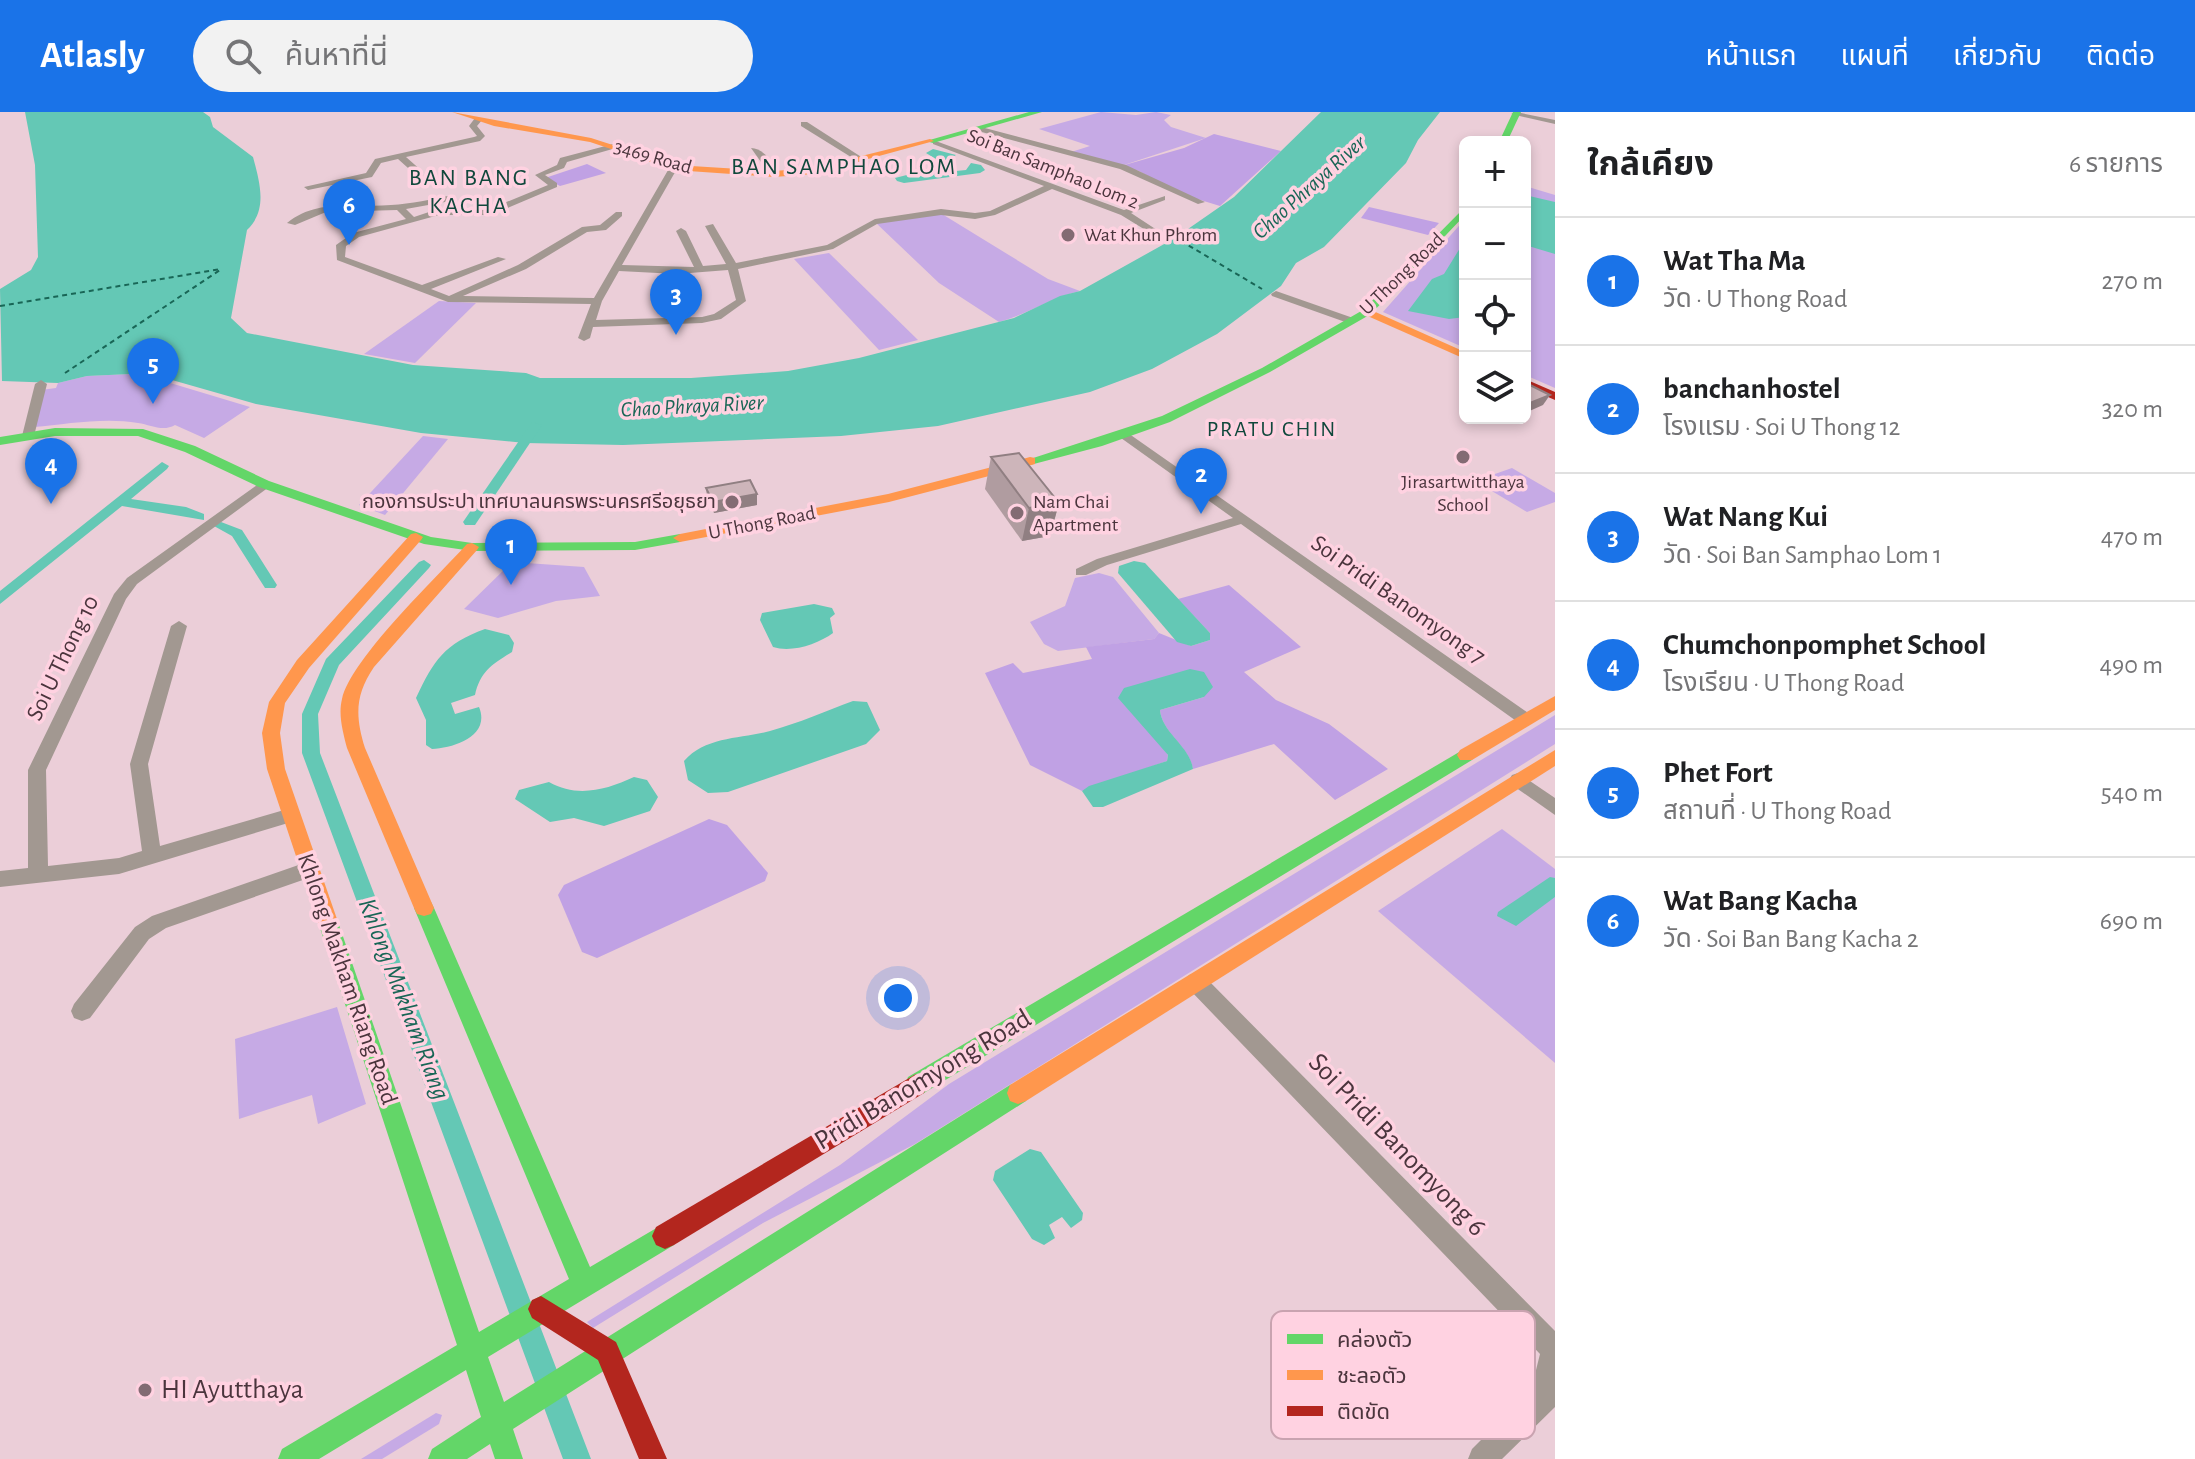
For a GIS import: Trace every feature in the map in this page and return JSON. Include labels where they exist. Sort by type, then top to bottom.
[{"type":"main road","name":"3469 Road","points":[[456,112],[478,120],[613,146],[674,167],[774,174],[813,171],[862,160],[936,142],[1030,113]]},
{"type":"main road","points":[[1506,136],[1516,113]]},
{"type":"main road","name":"U Thong Road","points":[[0,441],[89,431],[139,432],[190,449],[264,484],[416,537],[472,547],[580,549],[635,546],[889,498],[1125,435],[1166,419],[1266,370],[1360,316],[1459,216]]},
{"type":"main road","points":[[1360,316],[1459,354]]},
{"type":"main road","points":[[1531,386],[1555,396]]},
{"type":"main road","name":"Khlong Makham Riang Road","points":[[416,537],[303,664],[277,702],[272,745],[276,769],[291,815],[509,1459]]},
{"type":"main road","points":[[472,547],[368,664],[349,693],[347,720],[356,748],[584,1284]]},
{"type":"main road","name":"Pridi Banomyong Road","points":[[292,1459],[1555,702]]},
{"type":"main road","points":[[442,1459],[607,1351],[1555,757]]},
{"type":"main road","points":[[549,1304],[567,1325],[607,1351],[653,1459]]},
{"type":"street","points":[[1516,113],[1555,122]]},
{"type":"street","points":[[308,187],[369,175],[375,162],[398,155],[477,139],[481,137],[473,126],[478,120]]},
{"type":"street","points":[[804,124],[862,160]]},
{"type":"street","points":[[974,131],[1022,151]]},
{"type":"street","points":[[974,131],[1123,167],[1201,202]]},
{"type":"street","name":"Soi Ban Samphao Lom 2","points":[[936,142],[1124,213],[1155,232]]},
{"type":"street","points":[[597,301],[448,299],[340,258],[341,245],[356,235],[445,211],[482,214],[519,202],[554,185],[540,174],[561,166],[566,159],[613,146]]},
{"type":"street","points":[[754,150],[764,158],[774,174]]},
{"type":"street","points":[[398,155],[420,174]]},
{"type":"street","points":[[584,338],[597,301],[674,167]]},
{"type":"street","points":[[617,268],[700,270],[733,267],[830,247],[875,222],[941,212],[975,216],[992,213],[1053,185]]},
{"type":"street","points":[[292,223],[314,211],[399,207],[453,198]]},
{"type":"street","points":[[1124,213],[1162,198]]},
{"type":"street","points":[[399,207],[412,220]]},
{"type":"street","points":[[448,299],[522,267],[585,229],[603,228],[619,214]]},
{"type":"street","points":[[587,324],[657,323],[717,317],[741,301],[733,267],[710,226]]},
{"type":"street","points":[[681,231],[700,270]]},
{"type":"street","points":[[419,290],[501,259]]},
{"type":"street","points":[[1276,294],[1360,316]]},
{"type":"street","points":[[28,436],[41,384]]},
{"type":"street","name":"Soi Pridi Banomyong 7","points":[[1125,435],[1525,719]]},
{"type":"street","name":"Soi U Thong 10","points":[[38,873],[37,770],[119,597],[132,581],[264,484]]},
{"type":"street","points":[[1081,572],[1102,562],[1244,519]]},
{"type":"street","points":[[152,858],[139,764],[179,626]]},
{"type":"street","points":[[1518,780],[1555,808]]},
{"type":"street","points":[[0,879],[119,866],[291,815]]},
{"type":"street","points":[[82,1011],[142,933],[159,922],[310,869]]},
{"type":"street","name":"Soi Pridi Banomyong 6","points":[[1196,982],[1518,1311]]},
{"type":"street","name":"Soi Pridi Banomyong 6","points":[[1535,1329],[1554,1348]]},
{"type":"street","points":[[1549,1396],[1554,1348]]},
{"type":"street","points":[[1482,1459],[1503,1439]]},
{"type":"shaded area","points":[[1101,112],[1171,115],[1164,120],[1171,127],[1206,138],[1121,166],[1068,153],[1090,146],[1039,129]]},
{"type":"shaded area","points":[[1214,134],[1281,151],[1220,206],[1181,194],[1139,171],[1121,166],[1184,148]]},
{"type":"shaded area","points":[[587,164],[606,173],[560,186],[545,178]]},
{"type":"shaded area","points":[[1531,188],[1555,195],[1555,388],[1531,378]]},
{"type":"shaded area","points":[[1369,207],[1439,223],[1428,235],[1361,218]]},
{"type":"shaded area","points":[[942,214],[1048,279],[1080,291],[999,322],[939,283],[876,223]]},
{"type":"shaded area","points":[[1459,226],[1459,345],[1383,312]]},
{"type":"shaded area","points":[[829,253],[918,340],[879,350],[794,259]]},
{"type":"shaded area","points":[[439,301],[476,303],[415,363],[364,354]]},
{"type":"shaded area","points":[[131,374],[250,407],[204,438],[175,425],[161,428],[125,421],[34,427],[41,390],[56,388],[58,383],[87,376]]},
{"type":"shaded area","points":[[423,436],[448,439],[385,515],[359,505]]},
{"type":"shaded area","points":[[1512,468],[1555,493],[1555,502],[1527,512],[1475,481]]},
{"type":"shaded area","points":[[512,562],[584,567],[600,596],[556,601],[498,618],[464,609]]},
{"type":"shaded area","points":[[1099,573],[1113,577],[1159,633],[1154,639],[1058,651],[1044,644],[1030,622],[1065,606],[1075,578]]},
{"type":"shaded area","points":[[1229,585],[1301,647],[1244,672],[1276,700],[1329,724],[1388,769],[1335,800],[1274,744],[1193,769],[1186,753],[1165,726],[1160,710],[1204,697],[1124,688],[1168,755],[1167,761],[1082,791],[1030,765],[985,673],[1013,663],[1023,673],[1092,659],[1086,647],[1154,639],[1159,633],[1191,646],[1210,640],[1210,633],[1178,599]]},
{"type":"shaded area","points":[[1555,715],[1555,744],[915,1144],[763,1223],[593,1328],[587,1322],[840,1165],[949,1084]]},
{"type":"shaded area","points":[[709,819],[727,825],[768,873],[765,881],[597,958],[582,952],[558,895],[564,885]]},
{"type":"shaded area","points":[[1502,829],[1555,869],[1555,1063],[1378,911]]},
{"type":"shaded area","points":[[337,1007],[366,1104],[318,1124],[312,1095],[239,1119],[235,1039]]},
{"type":"shaded area","points":[[436,1413],[442,1415],[439,1424],[382,1459],[361,1459]]},
{"type":"water","name":"Chao Phraya River","points":[[25,112],[203,112],[210,117],[213,127],[253,157],[260,186],[260,205],[254,222],[247,230],[231,318],[247,333],[413,365],[526,373],[540,378],[691,378],[788,371],[859,358],[1014,318],[1060,296],[1080,291],[1175,238],[1234,197],[1321,112],[1440,112],[1418,140],[1406,163],[1324,247],[1296,263],[1281,286],[1217,334],[1152,369],[1090,392],[938,426],[841,436],[623,445],[525,443],[421,433],[256,404],[151,374],[145,377],[131,374],[87,376],[58,383],[2,381],[0,289],[31,270],[38,257],[35,165]]},
{"type":"water","points":[[933,149],[956,155],[949,159],[953,166],[943,169],[946,172],[966,170],[971,163],[981,165],[985,170],[904,183],[897,181],[895,178],[946,165],[926,153]]},
{"type":"water","points":[[1531,196],[1555,202],[1555,254],[1531,247]]},
{"type":"water","points":[[1459,250],[1459,318],[1449,319],[1408,311],[1432,279],[1444,274]]},
{"type":"water","points":[[1134,561],[1145,563],[1210,633],[1210,640],[1191,646],[1177,642],[1118,573],[1119,566]]},
{"type":"water","points":[[814,604],[832,608],[835,614],[830,618],[833,633],[804,646],[788,649],[773,647],[760,620],[762,613]]},
{"type":"water","points":[[485,629],[509,635],[514,643],[512,652],[488,669],[475,695],[451,703],[455,714],[479,707],[480,726],[460,743],[432,749],[426,745],[426,720],[416,698],[435,663],[450,647]]},
{"type":"water","points":[[1190,669],[1204,672],[1213,687],[1204,697],[1160,710],[1166,726],[1187,753],[1193,769],[1103,807],[1093,807],[1082,791],[1089,786],[1167,761],[1168,755],[1118,698],[1124,688]]},
{"type":"water","points":[[853,701],[867,702],[880,730],[866,744],[728,792],[708,793],[688,780],[684,761],[703,747],[781,728]]},
{"type":"water","points":[[634,777],[647,780],[658,797],[650,811],[604,826],[574,818],[550,822],[515,799],[519,790],[549,782],[581,791],[613,786]]},
{"type":"water","points":[[1550,877],[1555,878],[1555,897],[1516,926],[1497,916],[1498,912]]},
{"type":"water","points":[[1030,1149],[1041,1152],[1083,1213],[1082,1220],[1071,1228],[1062,1217],[1049,1225],[1055,1238],[1044,1245],[1032,1239],[993,1180],[995,1171]]},
{"type":"building","points":[[1531,386],[1550,395],[1531,403]]},
{"type":"building","points":[[1019,453],[1059,503],[1029,508],[991,457]]},
{"type":"building","points":[[750,480],[757,494],[713,502],[706,488]]},
{"type":"waterway","name":"Khlong Makham Riang","points":[[470,522],[536,425]]},
{"type":"waterway","points":[[119,501],[162,466]]},
{"type":"waterway","points":[[0,599],[119,501]]},
{"type":"waterway","points":[[119,501],[186,511],[199,517]]},
{"type":"waterway","points":[[221,526],[237,533],[270,585]]},
{"type":"waterway","name":"Khlong Makham Riang","points":[[424,565],[332,663],[310,714],[311,753],[577,1459]]},
{"type":"ferry route","points":[[1181,241],[1262,289]]},
{"type":"ferry route","points":[[0,306],[221,269]]},
{"type":"ferry route","points":[[65,373],[220,270]]},
{"type":"traffic: fast","points":[[930,141],[1038,112]]},
{"type":"traffic: fast","points":[[1506,136],[1517,112]]},
{"type":"traffic: fast","points":[[1030,461],[1098,443],[1166,419],[1266,370],[1367,312],[1459,216]]},
{"type":"traffic: fast","points":[[0,441],[55,432],[139,432],[190,449],[264,484],[429,541],[472,547],[635,546],[680,538]]},
{"type":"traffic: fast","points":[[916,1085],[1466,755]]},
{"type":"traffic: fast","points":[[424,908],[584,1284]]},
{"type":"traffic: fast","points":[[328,922],[509,1459]]},
{"type":"traffic: fast","points":[[442,1459],[607,1351],[1018,1093]]},
{"type":"traffic: fast","points":[[292,1459],[665,1236]]},
{"type":"traffic: slow","points":[[456,112],[494,124],[591,140],[674,167],[774,174],[813,171],[930,141]]},
{"type":"traffic: slow","points":[[1367,312],[1459,353]]},
{"type":"traffic: slow","points":[[680,538],[889,498],[1030,461]]},
{"type":"traffic: slow","points":[[328,922],[276,769],[271,733],[277,702],[303,664],[416,537]]},
{"type":"traffic: slow","points":[[424,908],[356,748],[348,713],[349,703],[368,663],[472,547]]},
{"type":"traffic: slow","points":[[1466,755],[1555,702]]},
{"type":"traffic: slow","points":[[1018,1093],[1555,757]]},
{"type":"traffic: jam","points":[[1531,386],[1555,396]]},
{"type":"traffic: jam","points":[[665,1236],[916,1085]]},
{"type":"traffic: jam","points":[[541,1309],[607,1351],[653,1459]]},
{"type":"place","name":"Wat Khun Phrom","points":[[1068,235]]},
{"type":"place","name":"Wat Bang Kacha","points":[[349,245]]},
{"type":"place","name":"Wat Nang Kui","points":[[676,335]]},
{"type":"place","name":"Phet Fort","points":[[153,404]]},
{"type":"place","name":"Jirasartwitthaya School","points":[[1463,457]]},
{"type":"place","name":"กองการประปา เทศบาลนครพระนครศรีอยุธยา","points":[[732,502]]},
{"type":"place","name":"Chumchonpomphet School","points":[[51,504]]},
{"type":"place","name":"Nam Chai Apartment","points":[[1017,513]]},
{"type":"place","name":"banchanhostel","points":[[1201,514]]},
{"type":"place","name":"Wat Tha Ma","points":[[511,585]]},
{"type":"place","name":"HI Ayutthaya","points":[[145,1390]]},
{"type":"district","name":"BAN SAMPHAO LOM","points":[[844,167]]},
{"type":"district","name":"BAN BANG KACHA","points":[[469,192]]},
{"type":"district","name":"PRATU CHIN","points":[[1272,429]]}]
